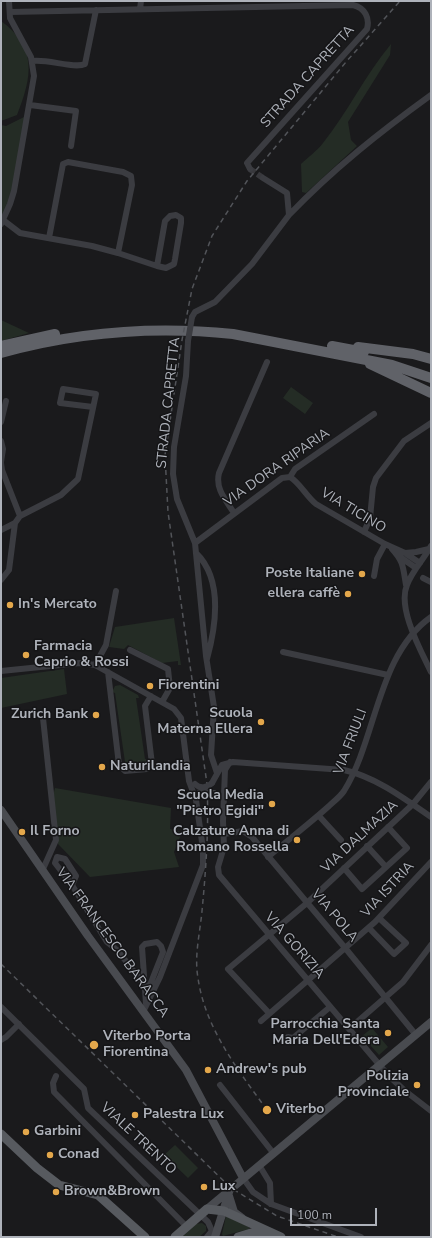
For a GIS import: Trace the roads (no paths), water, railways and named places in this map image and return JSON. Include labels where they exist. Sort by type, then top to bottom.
[{"type":"highway","points":[[1,346],[68,331],[134,326],[198,325],[252,331],[349,352],[431,378]]},
{"type":"highway","points":[[1,353],[80,336],[165,331],[233,334],[396,359],[431,371]]},
{"type":"highway","points":[[349,352],[356,347],[413,354],[431,358]]},
{"type":"highway","points":[[349,352],[431,393]]},
{"type":"main road","name":"VIA FRANCESCO BARACCA","points":[[1,810],[88,936],[145,1008],[194,1082],[243,1178]]},
{"type":"main road","points":[[175,1237],[204,1212],[230,1193],[243,1178],[274,1154],[379,1064],[431,1022]]},
{"type":"main road","points":[[1,1134],[37,1168],[59,1185],[98,1195],[145,1237]]},
{"type":"main road","points":[[215,1237],[230,1193]]},
{"type":"main road","points":[[230,1193],[234,1212],[244,1220]]},
{"type":"main road","points":[[204,1212],[224,1211],[281,1237]]},
{"type":"main road","points":[[238,1237],[250,1233],[263,1236]]},
{"type":"street","points":[[10,1],[10,12],[13,25],[24,42],[33,61],[34,76],[14,192],[2,222],[20,233],[118,253],[156,266],[166,268],[174,264],[182,223],[181,218],[176,214],[170,216],[165,221],[156,266]]},
{"type":"street","points":[[140,9],[141,1]]},
{"type":"street","points":[[10,12],[140,9],[213,4],[355,3]]},
{"type":"street","name":"STRADA CAPRETTA","points":[[250,169],[247,163],[367,29],[365,12],[355,3]]},
{"type":"street","points":[[33,61],[46,60],[77,66],[86,64],[96,10]]},
{"type":"street","name":"STRADA CAPRETTA","points":[[216,773],[211,755],[214,707],[207,662],[195,543],[180,510],[173,474],[174,446],[186,376],[188,341],[192,317],[195,312],[215,302],[252,264],[289,215],[314,188],[355,152],[431,95]]},
{"type":"street","points":[[30,105],[76,111],[71,146]]},
{"type":"street","points":[[49,238],[63,164],[68,162],[123,172],[130,176],[132,185],[118,253]]},
{"type":"street","points":[[263,178],[287,193],[289,215]]},
{"type":"street","points":[[234,512],[220,491],[217,482],[267,362]]},
{"type":"street","points":[[1,530],[15,523],[20,516],[60,495],[78,479],[96,394],[63,389],[60,403],[93,407]]},
{"type":"street","points":[[1,422],[6,401]]},
{"type":"street","name":"VIA DORA RIPARIA","points":[[195,543],[234,512],[282,478],[290,477],[295,469],[374,414]]},
{"type":"street","points":[[364,532],[370,518],[373,486],[376,478],[404,441],[431,423]]},
{"type":"street","points":[[1,441],[3,449],[1,463],[2,470],[20,516]]},
{"type":"street","name":"VIA TICINO","points":[[290,477],[312,501],[387,546]]},
{"type":"street","points":[[1,580],[9,570],[15,523]]},
{"type":"street","points":[[387,546],[405,552],[418,566]]},
{"type":"street","points":[[387,546],[399,556],[418,566]]},
{"type":"street","points":[[374,576],[377,559],[387,546]]},
{"type":"street","points":[[405,552],[430,547]]},
{"type":"street","points":[[406,585],[430,547]]},
{"type":"street","points":[[196,553],[203,560],[212,576],[214,591],[214,635],[207,662]]},
{"type":"street","points":[[399,556],[403,566],[406,585],[406,604],[413,633],[431,672]]},
{"type":"street","points":[[422,578],[431,582]]},
{"type":"street","points":[[95,665],[106,645],[116,592]]},
{"type":"street","name":"VIA FRIULI","points":[[268,857],[319,816],[343,793],[355,772],[388,675],[407,640],[431,617]]},
{"type":"street","points":[[130,650],[168,669],[170,688],[162,702]]},
{"type":"street","points":[[283,652],[388,675]]},
{"type":"street","points":[[1,671],[80,663],[95,665],[174,709],[180,718],[188,771],[194,786],[203,849],[203,865],[160,977],[145,1008]]},
{"type":"street","points":[[108,672],[119,765],[125,771],[147,769],[152,764],[146,706],[151,696]]},
{"type":"street","points":[[43,718],[56,840],[43,869]]},
{"type":"street","points":[[196,800],[200,792],[212,783],[216,773],[222,765],[230,762],[344,770],[355,772],[387,788],[431,817]]},
{"type":"street","name":"VIA GORIZIA","points":[[230,762],[225,770],[223,801],[224,847],[218,867],[219,875],[379,1064],[404,1090],[431,1111]]},
{"type":"street","name":"VIA DALMAZIA","points":[[269,1013],[228,969],[307,902],[368,846],[413,804],[431,782]]},
{"type":"street","points":[[194,786],[205,787]]},
{"type":"street","points":[[194,786],[200,792],[214,792],[223,801]]},
{"type":"street","points":[[319,816],[341,840]]},
{"type":"street","points":[[344,868],[362,888],[407,848],[388,827]]},
{"type":"street","name":"VIA POLA","points":[[224,834],[238,831],[246,832],[307,902],[416,1035]]},
{"type":"street","points":[[368,846],[386,867]]},
{"type":"street","name":"VIA ISTRIA","points":[[261,1021],[380,918],[431,862]]},
{"type":"street","points":[[72,884],[107,942],[117,950],[141,980],[146,996]]},
{"type":"street","points":[[368,928],[394,954],[406,943],[380,918]]},
{"type":"street","points":[[144,988],[142,947],[145,944],[157,942],[161,946],[163,952],[146,996],[145,1008]]},
{"type":"street","points":[[348,1029],[403,982],[431,945]]},
{"type":"street","name":"VIALE TRENTO","points":[[1,1007],[84,1089],[88,1108],[204,1212],[208,1222]]},
{"type":"street","points":[[288,1037],[293,1038],[330,1007]]},
{"type":"street","points":[[1,1040],[19,1024]]},
{"type":"street","name":"VIALE TRENTO","points":[[56,1076],[53,1083],[54,1092],[190,1224]]},
{"type":"street","points":[[220,1085],[274,1154]]},
{"type":"street","points":[[260,1165],[270,1183],[271,1204]]},
{"type":"street","points":[[243,1178],[253,1192],[271,1204],[361,1237]]},
{"type":"street","points":[[190,1224],[203,1220],[208,1222],[212,1231],[207,1237]]},
{"type":"tunnel","points":[[250,169],[263,178]]},
{"type":"railway","points":[[267,1110],[234,1064],[215,1031],[202,996],[198,978],[197,953],[207,848],[207,784],[168,512],[165,455],[182,340],[192,289],[212,236],[247,181],[346,62],[400,1]]},
{"type":"railway","points":[[1,964],[231,1188],[277,1216],[338,1237]]},
{"type":"place","name":"Poste Italiane","points":[[362,574]]},
{"type":"place","name":"ellera caffè","points":[[348,594]]},
{"type":"place","name":"In's Mercato","points":[[10,605]]},
{"type":"place","name":"Farmacia Caprio & Rossi","points":[[26,655]]},
{"type":"place","name":"Fiorentini","points":[[150,686]]},
{"type":"place","name":"Zurich Bank","points":[[96,715]]},
{"type":"place","name":"Scuola Materna Ellera","points":[[261,722]]},
{"type":"place","name":"Naturilandia","points":[[102,767]]},
{"type":"place","name":"Scuola Media \"Pietro Egidi\"","points":[[272,804]]},
{"type":"place","name":"Il Forno","points":[[22,832]]},
{"type":"place","name":"Calzature Anna di Romano Rossella","points":[[297,840]]},
{"type":"place","name":"Parrocchia Santa Maria Dell'Edera","points":[[388,1033]]},
{"type":"place","name":"Viterbo Porta Fiorentina","points":[[94,1045]]},
{"type":"place","name":"Andrew's pub","points":[[208,1070]]},
{"type":"place","name":"Polizia Provinciale","points":[[417,1085]]},
{"type":"place","name":"Viterbo","points":[[267,1110]]},
{"type":"place","name":"Palestra Lux","points":[[135,1115]]},
{"type":"place","name":"Garbini","points":[[26,1132]]},
{"type":"place","name":"Conad","points":[[50,1155]]},
{"type":"place","name":"Lux","points":[[204,1187]]},
{"type":"place","name":"Brown&Brown","points":[[56,1192]]}]
